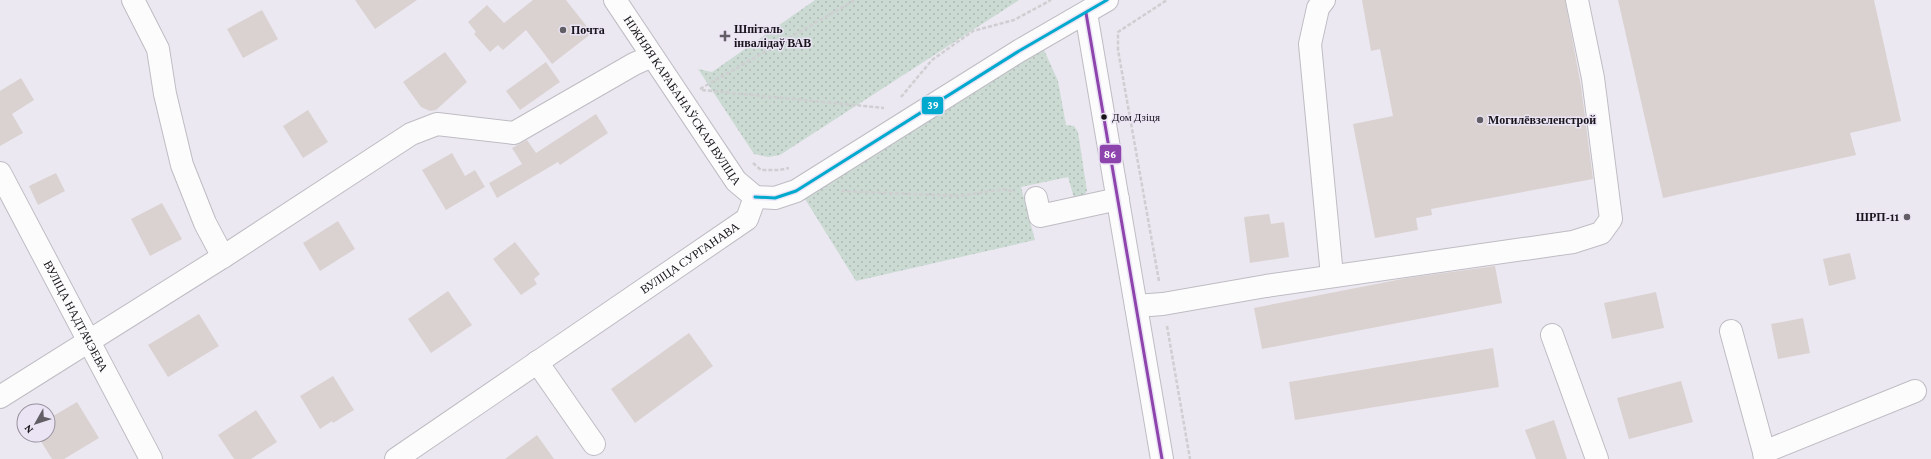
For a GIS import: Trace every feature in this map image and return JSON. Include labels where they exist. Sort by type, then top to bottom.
[{"type":"street","points":[[133,0],[158,49],[165,94],[182,165],[205,223],[223,257]]},
{"type":"street","name":"НІЖНЯЯ КАРАБАНАЎСКАЯ ВУЛІЦА","points":[[615,0],[736,181],[755,197]]},
{"type":"street","points":[[755,197],[775,198],[796,191],[1025,47],[1107,0]]},
{"type":"street","points":[[1324,0],[1318,8],[1310,44],[1332,276]]},
{"type":"street","points":[[1136,306],[1163,304],[1230,291],[1573,242],[1601,233],[1611,219],[1593,78],[1577,0]]},
{"type":"street","points":[[1086,13],[1162,459]]},
{"type":"street","points":[[0,397],[223,257],[411,134],[437,124],[514,133],[634,64],[652,56]]},
{"type":"street","name":"ВУЛІЦА НАДТАЧЭЕВА","points":[[0,173],[151,459]]},
{"type":"street","name":"ВУЛІЦА СУРГАНАВА","points":[[396,459],[747,219],[755,197]]},
{"type":"street","points":[[1036,198],[1040,216],[1118,199]]},
{"type":"street","points":[[1731,331],[1764,455],[1915,391]]},
{"type":"street","points":[[1552,334],[1597,459]]},
{"type":"street","points":[[537,362],[594,444]]},
{"type":"path","points":[[700,89],[855,0]]},
{"type":"path","points":[[899,98],[932,60],[973,31],[1014,20],[1051,0]]},
{"type":"path","points":[[1167,0],[1118,32],[1118,50],[1190,459]]},
{"type":"path","points":[[695,83],[704,96]]},
{"type":"path","points":[[700,89],[884,108]]},
{"type":"path","points":[[878,112],[889,105]]},
{"type":"path","points":[[749,159],[761,170],[779,170],[794,166]]},
{"type":"path","points":[[836,191],[958,196],[1005,189],[1036,198]]},
{"type":"shaded area","points":[[815,0],[1019,0],[780,155],[768,157],[754,154],[698,69],[712,72]]},
{"type":"shaded area","points":[[1040,41],[1058,81],[1066,125],[1074,126],[1078,132],[1087,191],[1084,196],[1074,198],[1068,177],[1021,187],[1035,240],[856,281],[805,199]]},
{"type":"building","points":[[355,0],[417,0],[375,29]]},
{"type":"building","points":[[533,0],[566,0],[592,33],[552,64],[526,30],[503,50],[498,45],[490,52],[474,34],[476,32],[468,22],[487,5],[504,23]]},
{"type":"building","name":"Могилёвзеленстрой","points":[[1362,0],[1565,0],[1581,86],[1593,179],[1431,209],[1432,215],[1416,218],[1418,230],[1375,238],[1353,124],[1393,116],[1380,49],[1371,51]]},
{"type":"building","points":[[1618,0],[1874,0],[1901,121],[1850,133],[1856,155],[1663,198]]},
{"type":"building","points":[[262,10],[278,39],[243,58],[227,29]]},
{"type":"building","points":[[445,52],[467,82],[436,110],[430,111],[421,107],[403,82]]},
{"type":"building","points":[[546,62],[560,82],[520,110],[506,91]]},
{"type":"building","points":[[21,78],[34,100],[12,114],[23,133],[0,146],[0,91]]},
{"type":"building","points":[[308,110],[328,142],[303,158],[283,126]]},
{"type":"building","points":[[596,114],[608,133],[560,165],[558,162],[497,198],[489,183],[522,164],[512,148],[527,140],[536,153]]},
{"type":"building","points":[[452,153],[465,176],[475,170],[485,187],[446,210],[422,170]]},
{"type":"building","points":[[56,173],[65,191],[38,205],[29,186]]},
{"type":"building","points":[[162,203],[182,239],[150,256],[131,219]]},
{"type":"building","points":[[1269,214],[1271,224],[1284,222],[1289,257],[1250,263],[1244,217]]},
{"type":"building","points":[[338,221],[355,249],[320,271],[303,243]]},
{"type":"building","points":[[515,242],[540,274],[534,279],[537,284],[521,295],[493,259]]},
{"type":"building","points":[[1850,253],[1856,279],[1829,286],[1823,259]]},
{"type":"building","points":[[1495,266],[1502,303],[1262,349],[1254,308],[1407,278]]},
{"type":"building","points":[[448,291],[472,325],[431,353],[408,319]]},
{"type":"building","points":[[1656,292],[1664,328],[1612,339],[1604,303]]},
{"type":"building","points":[[199,314],[219,346],[168,377],[148,345]]},
{"type":"building","points":[[1803,318],[1810,353],[1778,359],[1771,324]]},
{"type":"building","points":[[689,333],[713,366],[635,423],[611,389]]},
{"type":"building","points":[[1493,348],[1499,387],[1295,420],[1289,382]]},
{"type":"building","points":[[333,376],[354,410],[320,429],[300,396]]},
{"type":"building","points":[[1681,381],[1693,422],[1629,439],[1617,398]]},
{"type":"building","points":[[77,402],[99,438],[64,459],[52,459],[42,443],[56,443],[56,414]]},
{"type":"building","points":[[256,410],[277,442],[251,459],[234,459],[218,435]]},
{"type":"building","points":[[1554,420],[1567,459],[1536,459],[1525,430]]},
{"type":"building","points":[[537,435],[554,459],[505,459]]},
{"type":"transit line","name":"39","points":[[755,197],[775,198],[796,191],[1019,51],[1107,0]]},
{"type":"transit line","name":"86","points":[[1086,13],[1162,459]]},
{"type":"place","name":"Почта","points":[[563,30]]},
{"type":"place","name":"Шпіталь інвалідаў ВАВ","points":[[725,36]]},
{"type":"place","name":"Дом Дзіця","points":[[1104,117]]},
{"type":"place","name":"Могилёвзеленстрой","points":[[1480,120]]},
{"type":"place","name":"ШРП-11","points":[[1907,217]]}]
